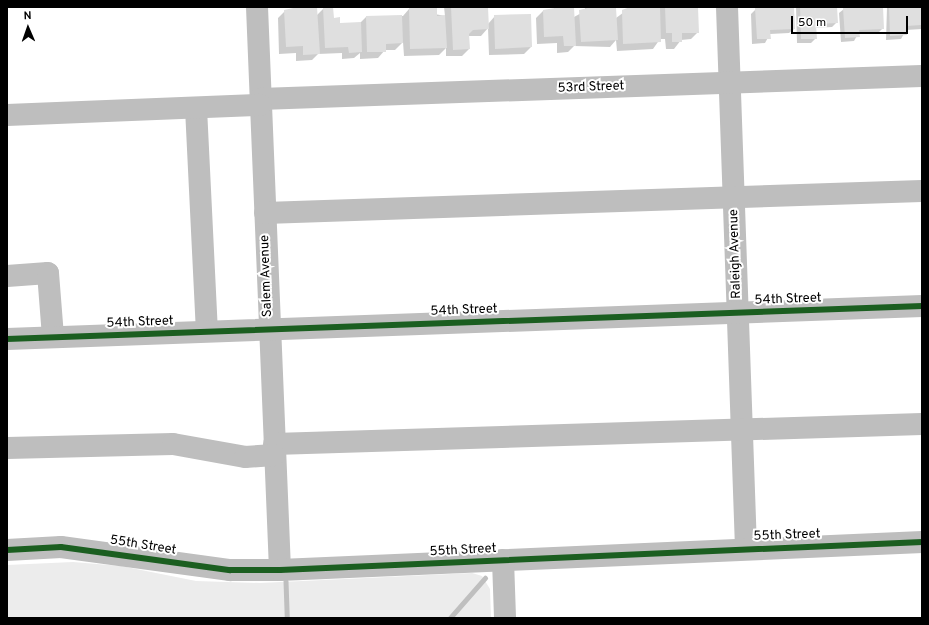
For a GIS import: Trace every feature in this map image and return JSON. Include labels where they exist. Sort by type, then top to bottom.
[{"type":"street","name":"Salem Avenue","points":[[257,7],[280,570]]},
{"type":"street","name":"Raleigh Avenue","points":[[727,7],[746,549]]},
{"type":"street","name":"53rd Street","points":[[7,115],[196,108],[261,102],[922,76]]},
{"type":"street","points":[[196,108],[207,331]]},
{"type":"street","points":[[265,213],[734,199],[922,191]]},
{"type":"street","points":[[7,276],[48,273],[52,337]]},
{"type":"street","name":"54th Street","points":[[7,339],[922,306]]},
{"type":"street","points":[[7,448],[173,444],[244,457],[274,449],[922,424]]},
{"type":"street","name":"55th Street","points":[[7,550],[61,547],[230,570],[280,570],[922,542]]},
{"type":"street","points":[[503,560],[506,618]]},
{"type":"shaded area","points":[[73,562],[121,566],[196,581],[260,583],[472,573],[482,576],[490,589],[491,618],[7,618],[7,565]]},
{"type":"building","points":[[298,7],[317,7],[320,54],[303,55],[303,46],[286,47],[284,10]]},
{"type":"building","points":[[323,7],[333,7],[334,18],[340,17],[340,23],[361,22],[362,52],[349,53],[348,47],[325,48]]},
{"type":"building","points":[[437,7],[437,16],[445,15],[447,48],[410,49],[409,8]]},
{"type":"building","points":[[451,7],[488,7],[489,29],[473,30],[469,34],[470,49],[453,50]]},
{"type":"building","points":[[561,7],[574,7],[576,46],[564,46],[563,36],[544,37],[543,10]]},
{"type":"building","points":[[592,7],[616,8],[618,40],[581,42],[579,10]]},
{"type":"building","points":[[630,7],[660,7],[661,42],[623,44],[622,10]]},
{"type":"building","points":[[665,7],[698,7],[699,33],[682,33],[682,42],[672,42],[672,33],[666,33]]},
{"type":"building","points":[[794,7],[795,29],[770,30],[771,39],[757,39],[755,8]]},
{"type":"building","points":[[800,7],[837,7],[838,23],[816,24],[817,39],[801,39]]},
{"type":"building","points":[[883,7],[884,29],[859,30],[860,37],[845,38],[843,8]]},
{"type":"building","points":[[889,7],[922,7],[922,25],[906,26],[907,35],[890,36]]},
{"type":"building","points":[[531,14],[532,47],[495,49],[494,15]]},
{"type":"building","points":[[402,15],[403,43],[386,44],[386,52],[367,52],[366,16]]},
{"type":"waterway","points":[[450,618],[485,578]]},
{"type":"waterway","points":[[286,581],[287,618]]},
{"type":"cycle path","points":[[7,339],[922,306]]},
{"type":"cycle path","points":[[7,550],[61,547],[230,570],[280,570],[922,542]]}]
